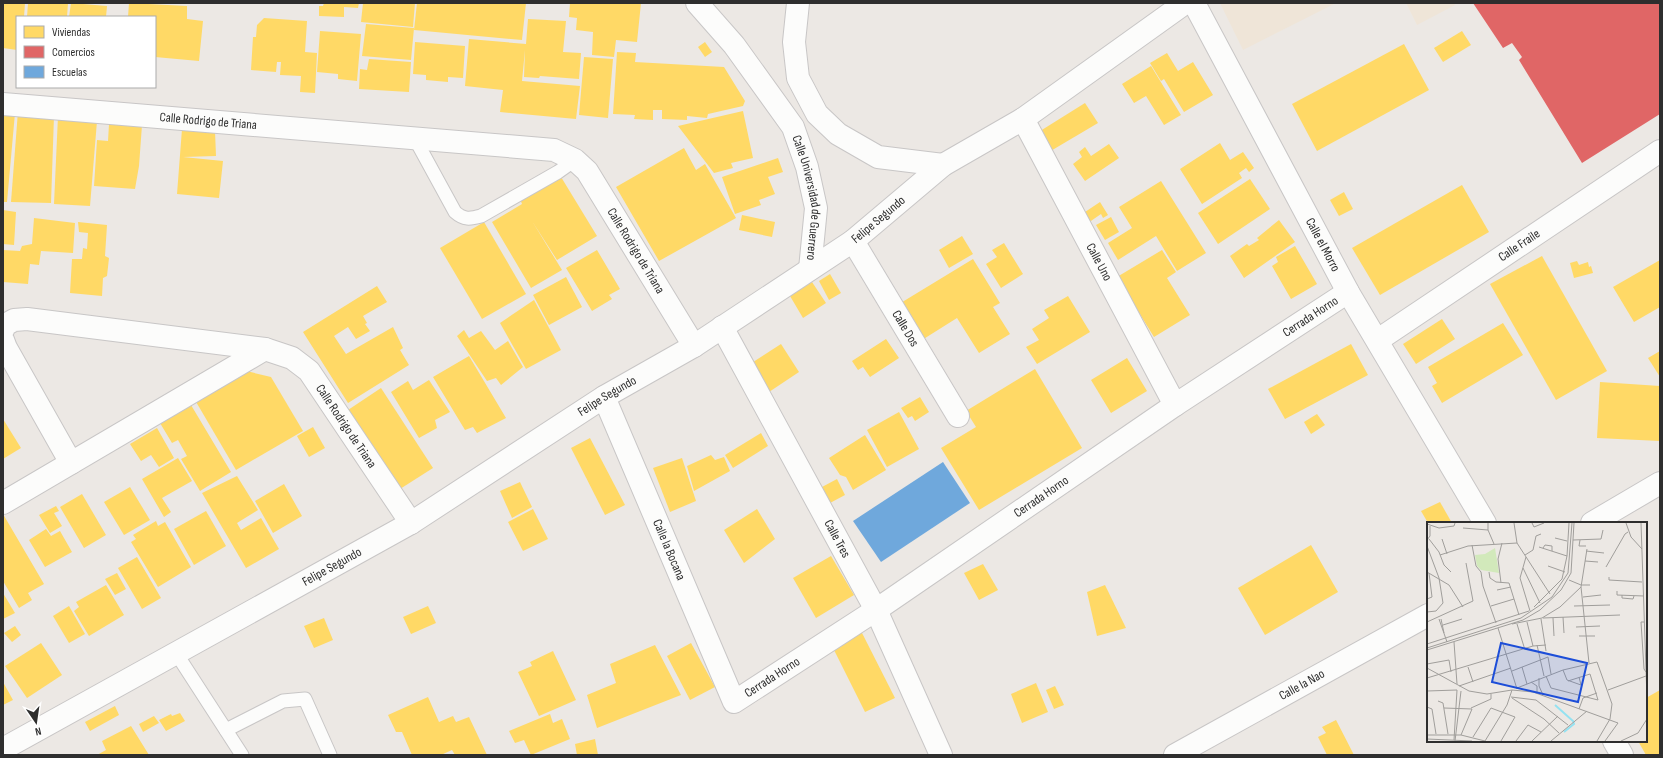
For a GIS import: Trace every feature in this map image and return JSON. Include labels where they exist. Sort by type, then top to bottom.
[{"type":"street","name":"Calle Universidad de Guerrero","points":[[697,3],[734,45],[793,127],[807,167],[816,208],[810,269]]},
{"type":"street","points":[[798,3],[794,42],[798,78],[817,114],[838,134],[878,157],[943,164]]},
{"type":"street","name":"Felipe Segundo","points":[[3,749],[411,523],[604,397],[694,346],[853,241],[943,164],[1022,119],[1185,3]]},
{"type":"street","name":"Calle el Morro","points":[[1194,3],[1348,292],[1378,340],[1483,522]]},
{"type":"street","name":"Calle Rodrigo de Triana","points":[[3,104],[414,137],[554,150],[575,160],[587,171],[694,346]]},
{"type":"street","name":"Calle Universidad de Guerrero","points":[[793,127],[817,114]]},
{"type":"street","name":"Calle Uno","points":[[1022,119],[1175,405]]},
{"type":"street","name":"Calle Fraile","points":[[1378,340],[1660,151]]},
{"type":"street","name":"Calle Dos","points":[[853,241],[958,416]]},
{"type":"street","name":"Cerrada Horno","points":[[734,702],[876,610],[1175,405],[1348,292]]},
{"type":"street","name":"Calle Rodrigo de Triana","points":[[3,330],[4,324],[14,320],[27,319],[265,349],[292,358],[309,371],[411,523]]},
{"type":"street","name":"Calle Tres","points":[[722,327],[876,610],[942,755]]},
{"type":"street","points":[[3,340],[6,348],[71,463]]},
{"type":"street","points":[[3,503],[265,349]]},
{"type":"street","name":"Calle la Bocana","points":[[604,397],[734,702]]},
{"type":"street","points":[[1594,522],[1660,483]]},
{"type":"street","name":"Calle la Nao","points":[[1175,755],[1197,749],[1427,616]]},
{"type":"street","points":[[1615,742],[1622,755]]},
{"type":"lane","points":[[414,137],[455,212],[461,218],[470,219],[481,216],[558,172],[575,160]]},
{"type":"lane","points":[[176,653],[242,755]]},
{"type":"lane","points":[[226,730],[283,700],[305,699],[330,755]]},
{"type":"shaded area","points":[[1220,3],[1336,3],[1243,50]]},
{"type":"shaded area","points":[[1406,3],[1454,3],[1455,5],[1417,25]]},
{"type":"building: Viviendas","points":[[3,3],[25,3],[24,16],[16,16],[16,50],[3,48]]},
{"type":"building: Viviendas","points":[[28,3],[68,3],[67,16],[27,16]]},
{"type":"building: Viviendas","points":[[71,3],[107,6],[106,16],[69,16]]},
{"type":"building: Viviendas","points":[[129,3],[187,6],[187,19],[203,21],[199,61],[156,57],[156,16],[128,16]]},
{"type":"building: Viviendas","points":[[324,3],[359,3],[358,8],[344,7],[344,17],[319,16],[319,6],[323,6]]},
{"type":"building: Viviendas","points":[[363,3],[415,3],[413,27],[361,22]]},
{"type":"building: Viviendas","points":[[417,3],[526,3],[522,40],[414,30]]},
{"type":"building: Viviendas","points":[[570,3],[641,3],[637,42],[616,40],[614,57],[592,55],[593,32],[576,30],[577,18],[569,17]]},
{"type":"building: Viviendas","points":[[264,18],[307,21],[305,52],[317,53],[315,93],[300,92],[301,76],[280,75],[281,62],[277,62],[276,72],[251,70],[253,37],[256,37],[257,25]]},
{"type":"building: Viviendas","points":[[528,19],[566,21],[563,52],[581,53],[579,79],[540,76],[539,78],[524,77],[525,50],[522,81],[580,86],[576,119],[500,112],[503,90],[465,86],[469,39],[526,44]]},
{"type":"building: Viviendas","points":[[366,24],[414,28],[411,60],[362,56]]},
{"type":"building: Viviendas","points":[[320,31],[361,34],[357,81],[338,79],[338,74],[317,72]]},
{"type":"building: Viviendas","points":[[1462,31],[1471,45],[1443,62],[1434,48]]},
{"type":"building: Viviendas","points":[[415,42],[465,46],[463,78],[448,77],[448,82],[426,80],[426,75],[413,74]]},
{"type":"building: Viviendas","points":[[705,42],[712,52],[705,57],[698,47]]},
{"type":"building: Viviendas","points":[[1404,44],[1429,90],[1317,151],[1292,104]]},
{"type":"building: Viviendas","points":[[617,52],[636,53],[635,62],[724,67],[745,101],[743,106],[708,114],[707,118],[687,116],[687,120],[662,119],[662,110],[653,110],[653,120],[634,119],[635,115],[613,114]]},
{"type":"building: Viviendas","points":[[1167,53],[1178,71],[1193,62],[1213,95],[1184,112],[1164,79],[1161,81],[1150,63]]},
{"type":"building: Viviendas","points":[[584,57],[613,59],[608,118],[579,115]]},
{"type":"building: Viviendas","points":[[369,59],[411,62],[409,92],[359,89],[360,69],[367,70]]},
{"type":"building: Viviendas","points":[[1151,66],[1181,115],[1164,125],[1146,96],[1134,103],[1122,84]]},
{"type":"building: Viviendas","points":[[1085,103],[1098,123],[1049,152],[1037,133]]},
{"type":"building: Viviendas","points":[[18,111],[54,116],[51,203],[11,202]]},
{"type":"building: Viviendas","points":[[743,111],[753,158],[731,163],[733,168],[714,173],[678,126]]},
{"type":"building: Viviendas","points":[[3,112],[15,113],[7,202],[3,202]]},
{"type":"building: Viviendas","points":[[58,116],[97,121],[90,206],[54,204]]},
{"type":"building: Viviendas","points":[[109,124],[142,125],[139,166],[135,189],[94,186],[97,140],[108,141]]},
{"type":"building: Viviendas","points":[[182,129],[215,131],[216,156],[183,157],[223,161],[219,198],[177,194]]},
{"type":"building: Viviendas","points":[[1220,143],[1230,160],[1243,152],[1254,168],[1249,172],[1246,168],[1239,173],[1242,178],[1202,204],[1180,169]]},
{"type":"building: Viviendas","points":[[1109,144],[1119,158],[1085,181],[1073,164],[1082,157],[1079,152],[1085,147],[1091,156]]},
{"type":"building: Viviendas","points":[[684,148],[696,170],[705,164],[736,218],[659,261],[616,187]]},
{"type":"building: Viviendas","points":[[778,158],[783,172],[768,177],[775,194],[759,200],[761,205],[735,214],[722,177]]},
{"type":"building: Viviendas","points":[[558,172],[597,236],[557,260],[532,221],[562,270],[531,288],[492,222],[522,204],[519,196]]},
{"type":"building: Viviendas","points":[[1250,179],[1270,209],[1218,244],[1198,213]]},
{"type":"building: Viviendas","points":[[1161,181],[1206,253],[1177,271],[1156,236],[1118,260],[1108,243],[1132,228],[1119,207]]},
{"type":"building: Viviendas","points":[[1462,185],[1489,232],[1380,295],[1352,248]]},
{"type":"building: Viviendas","points":[[1344,192],[1353,209],[1339,216],[1330,200]]},
{"type":"building: Viviendas","points":[[1100,202],[1108,215],[1103,218],[1101,214],[1088,223],[1082,214]]},
{"type":"building: Viviendas","points":[[3,210],[16,212],[14,245],[3,244]]},
{"type":"building: Viviendas","points":[[742,215],[775,222],[772,237],[739,230]]},
{"type":"building: Viviendas","points":[[1111,217],[1119,232],[1105,240],[1096,225]]},
{"type":"building: Viviendas","points":[[34,218],[75,223],[73,253],[41,251],[39,265],[30,264],[28,284],[3,282],[3,250],[20,251],[22,246],[32,244]]},
{"type":"building: Viviendas","points":[[1279,220],[1295,242],[1244,278],[1230,256],[1247,244],[1249,246],[1259,240],[1257,238]]},
{"type":"building: Viviendas","points":[[78,222],[107,225],[105,256],[109,258],[107,276],[103,278],[102,296],[70,293],[72,259],[82,259],[83,248],[87,249],[88,233],[79,232]]},
{"type":"building: Viviendas","points":[[484,222],[526,294],[482,319],[440,248]]},
{"type":"building: Viviendas","points":[[962,236],[973,254],[949,268],[939,250]]},
{"type":"building: Viviendas","points":[[1004,243],[1023,274],[1001,288],[986,264],[997,257],[992,250]]},
{"type":"building: Viviendas","points":[[1295,246],[1317,284],[1291,299],[1272,266],[1278,262],[1276,257]]},
{"type":"building: Viviendas","points":[[597,250],[620,289],[609,295],[612,299],[592,311],[566,268]]},
{"type":"building: Viviendas","points":[[1162,250],[1176,272],[1167,278],[1190,315],[1154,337],[1117,277]]},
{"type":"building: Viviendas","points":[[1542,256],[1607,371],[1556,400],[1490,284]]},
{"type":"building: Viviendas","points":[[973,259],[1000,303],[993,307],[1010,334],[979,353],[957,318],[922,340],[899,304]]},
{"type":"building: Viviendas","points":[[1660,260],[1660,307],[1634,322],[1613,287]]},
{"type":"building: Viviendas","points":[[1577,261],[1579,265],[1588,262],[1593,273],[1574,278],[1570,263]]},
{"type":"building: Viviendas","points":[[830,274],[841,293],[829,300],[819,281]]},
{"type":"building: Viviendas","points":[[566,277],[582,307],[549,325],[533,295]]},
{"type":"building: Viviendas","points":[[812,282],[826,303],[803,318],[790,296]]},
{"type":"building: Viviendas","points":[[377,286],[387,302],[363,316],[367,323],[365,324],[370,331],[356,339],[348,327],[334,336],[346,354],[393,327],[403,348],[400,350],[409,365],[348,403],[303,332]]},
{"type":"building: Viviendas","points":[[1068,296],[1090,332],[1037,364],[1026,347],[1039,340],[1032,329],[1049,318],[1044,310]]},
{"type":"building: Viviendas","points":[[534,300],[561,350],[526,369],[500,323]]},
{"type":"building: Viviendas","points":[[1442,319],[1455,339],[1416,364],[1403,344]]},
{"type":"building: Viviendas","points":[[1503,323],[1523,355],[1442,403],[1432,386],[1437,383],[1428,367]]},
{"type":"building: Viviendas","points":[[464,330],[469,338],[481,331],[495,350],[508,341],[523,367],[501,385],[496,378],[487,381],[457,336]]},
{"type":"building: Viviendas","points":[[886,339],[899,358],[870,377],[863,367],[858,370],[852,361]]},
{"type":"building: Viviendas","points":[[781,344],[799,372],[769,392],[750,364]]},
{"type":"building: Viviendas","points":[[1351,344],[1368,375],[1285,419],[1268,389]]},
{"type":"building: Viviendas","points":[[1660,351],[1660,377],[1648,358]]},
{"type":"building: Viviendas","points":[[469,356],[506,418],[477,433],[473,427],[465,430],[433,377]]},
{"type":"building: Viviendas","points":[[1127,358],[1147,391],[1111,413],[1091,380]]},
{"type":"building: Viviendas","points":[[238,369],[271,377],[303,431],[236,470],[192,395]]},
{"type":"building: Viviendas","points":[[1035,369],[1082,448],[979,510],[941,448],[976,427],[966,411]]},
{"type":"building: Viviendas","points":[[429,380],[450,412],[435,420],[437,428],[419,438],[391,392],[408,381],[413,390]]},
{"type":"building: Viviendas","points":[[1600,382],[1660,386],[1660,441],[1597,438]]},
{"type":"building: Viviendas","points":[[381,388],[433,468],[400,489],[348,410]]},
{"type":"building: Viviendas","points":[[920,397],[929,412],[915,421],[912,416],[908,418],[901,408]]},
{"type":"building: Viviendas","points":[[188,400],[231,472],[200,491],[181,459],[187,456],[178,440],[172,443],[157,418]]},
{"type":"building: Viviendas","points":[[899,412],[919,449],[887,467],[867,430]]},
{"type":"building: Viviendas","points":[[1317,414],[1325,425],[1311,434],[1304,422]]},
{"type":"building: Viviendas","points":[[3,419],[21,448],[3,459]]},
{"type":"building: Viviendas","points":[[313,427],[325,448],[309,457],[297,436]]},
{"type":"building: Viviendas","points":[[157,428],[174,458],[159,467],[151,455],[141,461],[130,444]]},
{"type":"building: Viviendas","points":[[761,433],[768,446],[733,468],[725,455]]},
{"type":"building: Viviendas","points":[[865,435],[886,470],[853,490],[846,477],[840,475],[829,458]]},
{"type":"building: Viviendas","points":[[590,438],[625,505],[605,515],[571,448]]},
{"type":"building: Viviendas","points":[[711,455],[715,460],[724,457],[730,471],[694,491],[687,466]]},
{"type":"building: Viviendas","points":[[178,458],[192,481],[162,498],[171,512],[164,517],[142,479]]},
{"type":"building: Viviendas","points":[[682,458],[696,501],[670,512],[653,468]]},
{"type":"building: Viviendas","points":[[237,476],[258,510],[237,523],[241,530],[261,518],[279,549],[246,568],[202,493]]},
{"type":"building: Viviendas","points":[[837,479],[845,495],[830,503],[822,487]]},
{"type":"building: Viviendas","points":[[520,482],[532,507],[512,518],[500,491]]},
{"type":"building: Viviendas","points":[[284,484],[302,516],[273,533],[255,501]]},
{"type":"building: Viviendas","points":[[130,487],[150,520],[124,535],[104,502]]},
{"type":"building: Viviendas","points":[[82,494],[106,535],[84,548],[60,507]]},
{"type":"building: Viviendas","points":[[1440,502],[1451,522],[1427,522],[1421,511]]},
{"type":"building: Viviendas","points":[[56,506],[59,511],[54,513],[62,526],[50,533],[39,515]]},
{"type":"building: Viviendas","points":[[533,509],[548,539],[523,551],[508,522]]},
{"type":"building: Viviendas","points":[[757,509],[775,539],[744,563],[724,530]]},
{"type":"building: Viviendas","points":[[206,511],[226,546],[194,565],[174,529]]},
{"type":"building: Viviendas","points":[[3,514],[44,584],[28,593],[32,600],[19,608],[3,581]]},
{"type":"building: Viviendas","points":[[156,521],[158,526],[165,522],[191,567],[158,587],[131,542],[136,539],[133,535]]},
{"type":"building: Viviendas","points":[[46,529],[51,536],[60,531],[72,552],[45,567],[29,540]]},
{"type":"building: Viviendas","points":[[1311,545],[1338,592],[1265,635],[1238,588]]},
{"type":"building: Viviendas","points":[[831,556],[854,595],[816,618],[793,578]]},
{"type":"building: Viviendas","points":[[137,557],[161,598],[142,609],[118,568]]},
{"type":"building: Viviendas","points":[[983,564],[998,590],[979,600],[964,573]]},
{"type":"building: Viviendas","points":[[117,573],[126,589],[115,595],[105,579]]},
{"type":"building: Viviendas","points":[[106,585],[124,615],[89,636],[74,611],[79,607],[76,602]]},
{"type":"building: Viviendas","points":[[1105,585],[1126,628],[1097,636],[1087,592]]},
{"type":"building: Viviendas","points":[[3,593],[15,613],[3,619]]},
{"type":"building: Viviendas","points":[[69,606],[85,634],[69,643],[53,616]]},
{"type":"building: Viviendas","points":[[428,606],[436,623],[411,634],[403,617]]},
{"type":"building: Viviendas","points":[[324,618],[333,640],[314,648],[304,626]]},
{"type":"building: Viviendas","points":[[15,626],[21,635],[12,642],[4,633]]},
{"type":"building: Viviendas","points":[[861,631],[895,698],[865,712],[832,646]]},
{"type":"building: Viviendas","points":[[41,643],[62,675],[27,698],[5,666]]},
{"type":"building: Viviendas","points":[[691,643],[715,687],[690,700],[667,656]]},
{"type":"building: Viviendas","points":[[655,645],[681,695],[597,728],[587,695],[616,683],[610,664]]},
{"type":"building: Viviendas","points":[[553,651],[576,700],[539,716],[518,672],[532,666],[530,662]]},
{"type":"building: Viviendas","points":[[3,682],[13,700],[3,705]]},
{"type":"building: Viviendas","points":[[1036,683],[1048,712],[1022,723],[1011,694]]},
{"type":"building: Viviendas","points":[[1055,686],[1064,705],[1054,709],[1046,690]]},
{"type":"building: Viviendas","points":[[1660,690],[1660,755],[1646,755],[1639,742],[1647,742],[1647,697]]},
{"type":"building: Viviendas","points":[[428,697],[439,722],[453,716],[456,722],[469,717],[487,755],[455,755],[452,750],[441,755],[412,755],[402,732],[396,732],[388,715]]},
{"type":"building: Viviendas","points":[[115,706],[119,715],[90,731],[85,722]]},
{"type":"building: Viviendas","points":[[180,713],[185,721],[166,731],[159,720],[171,714],[172,716]]},
{"type":"building: Viviendas","points":[[550,714],[553,723],[562,719],[570,739],[531,755],[524,740],[515,743],[509,731]]},
{"type":"building: Viviendas","points":[[154,716],[159,723],[143,732],[139,724]]},
{"type":"building: Viviendas","points":[[1336,720],[1354,755],[1327,755],[1318,737],[1326,733],[1322,727]]},
{"type":"building: Viviendas","points":[[131,726],[149,755],[97,755],[106,750],[102,741]]},
{"type":"building: Viviendas","points":[[595,739],[598,755],[577,755],[575,744]]},
{"type":"building: Comercios","points":[[1473,3],[1660,3],[1660,114],[1582,163],[1519,60],[1522,57],[1512,43],[1503,48]]},
{"type":"building: Escuelas","points":[[943,462],[970,503],[881,562],[853,521]]}]
